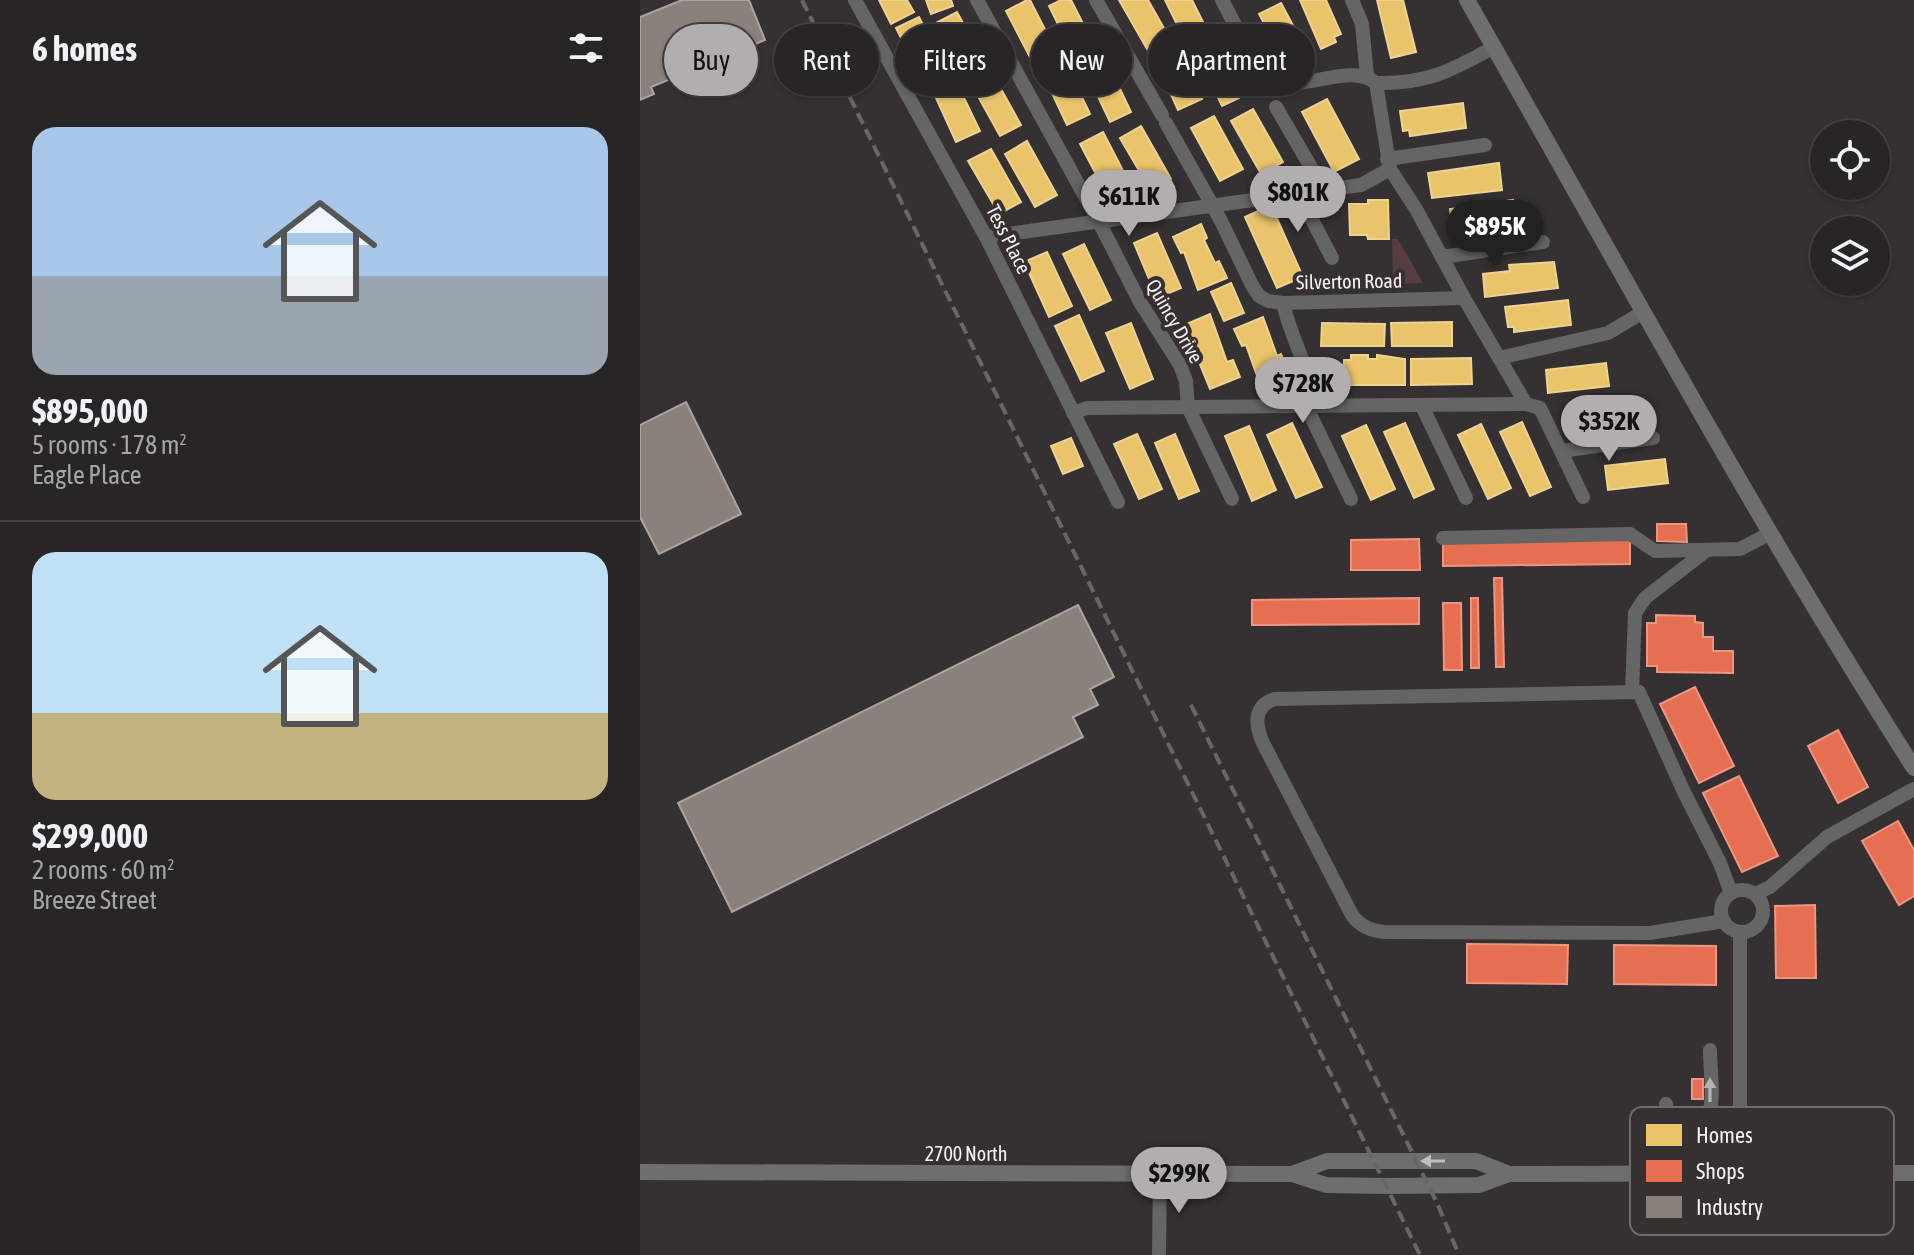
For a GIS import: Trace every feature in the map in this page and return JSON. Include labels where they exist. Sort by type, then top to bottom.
[{"type":"main road","points":[[1467,0],[1769,534],[1914,768]]},
{"type":"main road","name":"2700 North","points":[[1292,1174],[1327,1161],[1476,1161],[1509,1174]]},
{"type":"main road","name":"2700 North","points":[[640,1172],[1292,1174],[1326,1185],[1386,1186],[1479,1185],[1509,1174],[1630,1173]]},
{"type":"street","name":"Tess Place","points":[[855,0],[986,237],[1118,502]]},
{"type":"street","name":"Quincy Drive","points":[[977,0],[1140,302],[1180,365],[1186,381],[1188,407],[1232,499]]},
{"type":"street","points":[[1096,0],[1259,296],[1283,303],[1288,325],[1312,383],[1312,406],[1351,499]]},
{"type":"street","points":[[1222,0],[1264,76],[1281,84],[1427,80],[1457,68],[1494,47]]},
{"type":"street","points":[[1352,0],[1362,24],[1388,164],[1526,404]]},
{"type":"street","points":[[1276,107],[1323,188]]},
{"type":"street","points":[[986,237],[1361,185],[1388,164],[1485,145]]},
{"type":"street","points":[[1298,193],[1332,258]]},
{"type":"street","points":[[1442,257],[1543,242]]},
{"type":"street","name":"Silverton Road","points":[[1283,303],[1464,298]]},
{"type":"street","points":[[1499,358],[1608,333],[1643,312]]},
{"type":"street","points":[[1073,413],[1087,408],[1526,404],[1540,408],[1583,497]]},
{"type":"street","points":[[1422,406],[1466,498]]},
{"type":"street","points":[[1561,451],[1653,438]]},
{"type":"street","points":[[1443,538],[1630,534],[1655,551],[1740,549],[1769,534]]},
{"type":"street","points":[[1632,692],[1635,613],[1645,598],[1707,550]]},
{"type":"street","points":[[1724,921],[1650,933],[1384,932],[1368,929],[1352,915],[1263,743],[1257,726],[1260,708],[1275,699],[1639,692],[1720,863],[1731,893]]},
{"type":"street","points":[[1755,894],[1770,887],[1827,837],[1914,789]]},
{"type":"street","points":[[1739,890],[1755,894],[1760,900],[1763,915],[1755,928],[1740,932],[1728,927],[1722,905],[1731,893],[1739,890]]},
{"type":"street","points":[[1740,932],[1740,1107]]},
{"type":"street","points":[[1710,1050],[1710,1107]]},
{"type":"street","points":[[1159,1255],[1160,1174]]},
{"type":"shaded area","points":[[1392,239],[1398,239],[1423,283],[1393,284]]},
{"type":"building: Homes","points":[[879,0],[907,0],[914,12],[891,24]]},
{"type":"building: Homes","points":[[926,0],[951,0],[953,6],[931,14]]},
{"type":"building: Homes","points":[[1030,0],[1042,24],[1031,24],[1031,59],[1015,24],[1006,11]]},
{"type":"building: Homes","points":[[1061,0],[1071,0],[1083,24],[1058,24],[1049,6]]},
{"type":"building: Homes","points":[[1119,0],[1148,0],[1162,24],[1148,24],[1147,49]]},
{"type":"building: Homes","points":[[1165,0],[1192,0],[1204,24],[1177,24]]},
{"type":"building: Homes","points":[[1300,0],[1326,0],[1341,34],[1334,37],[1336,42],[1321,49],[1315,35],[1315,24],[1310,24]]},
{"type":"building: Homes","points":[[1377,0],[1403,0],[1416,52],[1391,58]]},
{"type":"building: Homes","points":[[1281,3],[1292,24],[1264,24],[1259,14]]},
{"type":"building: Homes","points":[[957,12],[964,24],[937,24]]},
{"type":"building: Homes","points":[[919,17],[922,24],[904,24]]},
{"type":"building: Homes","points":[[935,96],[963,96],[980,131],[956,142]]},
{"type":"building: Homes","points":[[978,96],[1005,96],[1021,125],[1000,136]]},
{"type":"building: Homes","points":[[1053,96],[1081,96],[1090,114],[1067,125]]},
{"type":"building: Homes","points":[[1098,96],[1123,96],[1131,112],[1110,122]]},
{"type":"building: Homes","points":[[1172,96],[1201,96],[1202,99],[1178,110]]},
{"type":"building: Homes","points":[[1217,96],[1238,96],[1239,98],[1222,106]]},
{"type":"building: Homes","points":[[1327,99],[1359,159],[1334,172],[1302,112]]},
{"type":"building: Homes","points":[[1463,103],[1466,128],[1410,136],[1409,130],[1403,131],[1400,111]]},
{"type":"building: Homes","points":[[1253,109],[1283,162],[1261,174],[1231,121]]},
{"type":"building: Homes","points":[[1214,116],[1243,169],[1220,181],[1191,128]]},
{"type":"building: Homes","points":[[1141,126],[1171,179],[1151,191],[1120,138]]},
{"type":"building: Homes","points":[[1103,132],[1132,188],[1117,196],[1115,191],[1107,195],[1080,144]]},
{"type":"building: Homes","points":[[1027,141],[1057,195],[1035,207],[1005,154]]},
{"type":"building: Homes","points":[[991,149],[1021,202],[999,214],[968,161]]},
{"type":"building: Homes","points":[[1499,163],[1502,190],[1432,198],[1428,173]]},
{"type":"building: Homes","points":[[1368,200],[1388,200],[1389,239],[1350,235],[1349,204],[1368,204]]},
{"type":"building: Homes","points":[[1513,200],[1516,225],[1460,234],[1460,228],[1453,229],[1450,209]]},
{"type":"building: Homes","points":[[1271,205],[1303,277],[1277,288],[1245,217]]},
{"type":"building: Homes","points":[[1201,224],[1207,238],[1204,240],[1215,263],[1219,261],[1227,278],[1198,290],[1184,252],[1181,253],[1173,237]]},
{"type":"building: Homes","points":[[1157,233],[1181,288],[1157,298],[1134,243]]},
{"type":"building: Homes","points":[[1084,244],[1111,300],[1090,310],[1063,254]]},
{"type":"building: Homes","points":[[1047,252],[1072,306],[1049,317],[1024,262]]},
{"type":"building: Homes","points":[[1554,262],[1558,288],[1485,297],[1483,274],[1510,271],[1509,265]]},
{"type":"building: Homes","points":[[1231,283],[1244,313],[1224,321],[1211,292]]},
{"type":"building: Homes","points":[[1568,300],[1571,325],[1514,332],[1514,327],[1508,327],[1505,307]]},
{"type":"building: Homes","points":[[1210,314],[1227,362],[1233,360],[1240,377],[1210,389],[1184,325]]},
{"type":"building: Homes","points":[[1079,315],[1104,371],[1081,381],[1055,326]]},
{"type":"building: Homes","points":[[1263,317],[1277,356],[1281,354],[1289,371],[1260,384],[1246,345],[1242,346],[1234,329]]},
{"type":"building: Homes","points":[[1452,322],[1452,346],[1392,346],[1391,323]]},
{"type":"building: Homes","points":[[1131,323],[1153,379],[1130,389],[1106,333]]},
{"type":"building: Homes","points":[[1322,323],[1385,324],[1384,346],[1321,346]]},
{"type":"building: Homes","points":[[1351,355],[1368,355],[1368,359],[1377,359],[1377,355],[1405,359],[1405,385],[1344,385],[1344,360],[1351,360]]},
{"type":"building: Homes","points":[[1471,358],[1472,384],[1411,385],[1411,359]]},
{"type":"building: Homes","points":[[1606,363],[1609,386],[1548,393],[1546,370]]},
{"type":"building: Homes","points":[[1630,397],[1632,422],[1572,428],[1570,403]]},
{"type":"building: Homes","points":[[1522,422],[1551,487],[1530,496],[1500,432]]},
{"type":"building: Homes","points":[[1292,423],[1322,487],[1296,498],[1267,435]]},
{"type":"building: Homes","points":[[1405,423],[1434,489],[1414,498],[1384,432]]},
{"type":"building: Homes","points":[[1481,424],[1511,488],[1488,499],[1458,435]]},
{"type":"building: Homes","points":[[1366,425],[1395,489],[1371,500],[1342,436]]},
{"type":"building: Homes","points":[[1249,426],[1276,490],[1252,501],[1225,436]]},
{"type":"building: Homes","points":[[1137,434],[1162,489],[1139,499],[1114,444]]},
{"type":"building: Homes","points":[[1175,434],[1199,491],[1179,499],[1155,443]]},
{"type":"building: Homes","points":[[1071,438],[1083,466],[1063,474],[1051,446]]},
{"type":"building: Homes","points":[[1665,459],[1668,483],[1608,490],[1605,466]]},
{"type":"building: Shops","points":[[1657,524],[1686,524],[1687,542],[1657,541]]},
{"type":"building: Shops","points":[[1630,538],[1630,564],[1443,566],[1443,540]]},
{"type":"building: Shops","points":[[1419,539],[1420,570],[1351,570],[1351,540]]},
{"type":"building: Shops","points":[[1494,578],[1502,578],[1504,667],[1496,667]]},
{"type":"building: Shops","points":[[1419,598],[1419,624],[1252,625],[1252,600]]},
{"type":"building: Shops","points":[[1471,598],[1478,598],[1479,668],[1471,668]]},
{"type":"building: Shops","points":[[1443,603],[1461,603],[1462,670],[1444,670]]},
{"type":"building: Shops","points":[[1656,615],[1695,616],[1695,622],[1703,623],[1703,637],[1713,637],[1713,651],[1733,651],[1733,673],[1657,672],[1657,666],[1647,666],[1647,623],[1656,623]]},
{"type":"building: Shops","points":[[1695,687],[1734,766],[1699,783],[1660,704]]},
{"type":"building: Shops","points":[[1838,730],[1868,787],[1838,803],[1808,746]]},
{"type":"building: Shops","points":[[1739,776],[1778,856],[1742,872],[1703,793]]},
{"type":"building: Shops","points":[[1898,821],[1914,850],[1914,896],[1899,905],[1862,841]]},
{"type":"building: Shops","points":[[1815,905],[1816,978],[1776,978],[1775,906]]},
{"type":"building: Shops","points":[[1467,944],[1568,945],[1567,984],[1467,983]]},
{"type":"building: Shops","points":[[1614,945],[1716,946],[1716,985],[1614,984]]},
{"type":"building: Shops","points":[[1692,1079],[1703,1079],[1703,1099],[1692,1099]]},
{"type":"building: Industry","points":[[682,0],[749,0],[765,40],[758,43],[758,24],[664,24],[664,82],[651,87],[654,94],[640,100],[640,17]]},
{"type":"building: Industry","points":[[686,402],[741,514],[659,554],[640,517],[640,425]]},
{"type":"building: Industry","points":[[1078,605],[1114,677],[1090,689],[1098,705],[1073,717],[1083,737],[732,912],[678,803]]},
{"type":"railway","points":[[802,0],[1420,1255]]},
{"type":"railway","points":[[1191,705],[1437,1203],[1459,1255]]}]
